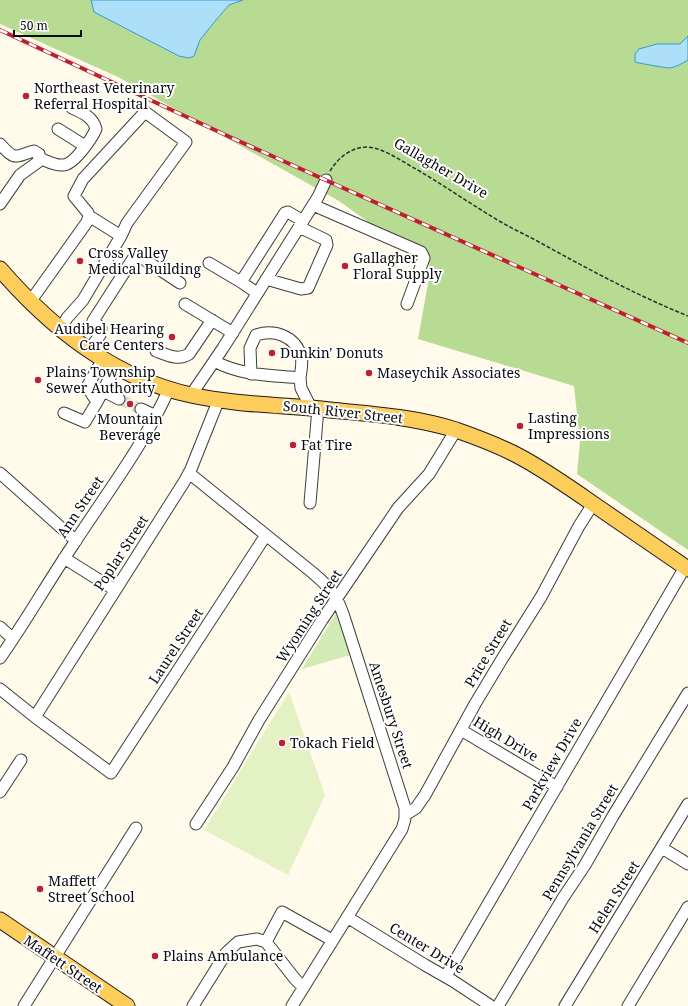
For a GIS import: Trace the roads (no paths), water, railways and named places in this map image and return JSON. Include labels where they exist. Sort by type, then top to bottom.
[{"type":"main road","name":"South River Street","points":[[0,269],[30,302],[60,330],[110,363],[138,377],[169,389],[191,395],[382,415],[414,420],[456,430],[501,447],[524,459],[594,504],[686,568]]},
{"type":"main road","name":"Maffett Street","points":[[0,920],[120,1004]]},
{"type":"street","points":[[39,158],[63,166],[69,164],[75,159],[85,146],[96,129],[95,123],[90,118],[72,108]]},
{"type":"street","points":[[60,330],[67,318],[83,300],[120,236],[127,223],[186,142],[145,112],[83,179],[74,196],[88,219],[120,236]]},
{"type":"street","points":[[58,129],[85,146]]},
{"type":"street","points":[[0,144],[12,155],[19,157],[34,151],[39,154],[38,162],[20,175],[0,204]]},
{"type":"street","points":[[191,395],[233,332],[313,205],[326,180]]},
{"type":"street","points":[[313,205],[421,252],[424,258],[407,304]]},
{"type":"street","points":[[241,282],[285,213],[288,212],[301,224],[326,240],[327,245],[308,288],[301,289],[266,279]]},
{"type":"street","points":[[30,302],[88,219]]},
{"type":"street","points":[[89,350],[100,336],[101,328],[92,321],[136,254],[180,283]]},
{"type":"street","points":[[209,264],[257,293]]},
{"type":"street","points":[[185,304],[233,332]]},
{"type":"street","points":[[156,351],[176,358],[185,357],[189,354],[212,320]]},
{"type":"street","points":[[251,374],[250,348],[256,335],[264,332],[280,334],[293,340],[302,356],[300,378],[301,388],[314,408],[310,503]]},
{"type":"street","points":[[214,361],[230,369],[251,374],[300,378]]},
{"type":"street","points":[[64,413],[85,422],[103,391],[110,363]]},
{"type":"street","points":[[98,402],[87,387],[110,363]]},
{"type":"street","name":"Ann Street","points":[[0,658],[131,457],[156,416],[169,389]]},
{"type":"street","points":[[103,391],[119,399]]},
{"type":"street","name":"Poplar Street","points":[[35,717],[189,473],[219,399]]},
{"type":"street","points":[[141,409],[156,416]]},
{"type":"street","name":"Wyoming Street","points":[[196,824],[233,767],[259,720],[322,620],[398,508],[429,474],[456,430]]},
{"type":"street","points":[[0,473],[76,541]]},
{"type":"street","name":"Amesbury Street","points":[[189,473],[325,583],[337,598],[402,797],[406,815]]},
{"type":"street","name":"Price Street","points":[[406,815],[416,808],[425,795],[502,659],[541,597],[579,526],[594,504]]},
{"type":"street","name":"Laurel Street","points":[[35,717],[112,772],[266,536]]},
{"type":"street","points":[[64,558],[115,590]]},
{"type":"street","name":"Parkview Drive","points":[[446,976],[686,568]]},
{"type":"street","points":[[0,627],[13,639]]},
{"type":"street","points":[[0,689],[35,717]]},
{"type":"street","name":"Pennsylvania Street","points":[[498,1006],[563,898],[585,865],[688,693]]},
{"type":"street","name":"High Drive","points":[[461,730],[557,787]]},
{"type":"street","points":[[0,792],[21,760]]},
{"type":"street","name":"Helen Street","points":[[565,1006],[688,804]]},
{"type":"street","points":[[292,1006],[402,829],[406,815]]},
{"type":"street","points":[[24,1006],[136,828]]},
{"type":"street","points":[[662,848],[688,864]]},
{"type":"street","points":[[628,1006],[688,907]]},
{"type":"street","points":[[266,942],[282,912],[332,940]]},
{"type":"street","name":"Center Drive","points":[[347,917],[425,965],[446,976],[491,1006]]},
{"type":"street","points":[[193,1006],[226,953],[238,942],[257,939],[266,942],[303,987]]},
{"type":"water","points":[[91,0],[243,0],[229,5],[200,40],[194,56],[189,58],[179,56],[94,12]]},
{"type":"water","points":[[688,36],[688,60],[675,67],[670,68],[635,62],[635,54],[639,49],[657,44],[680,44]]},
{"type":"tunnel","points":[[119,399],[141,409]]},
{"type":"railway","points":[[0,30],[232,138],[688,343]]},
{"type":"place","name":"Northeast Veterinary Referral Hospital","points":[[26,96]]},
{"type":"place","name":"Cross Valley Medical Building","points":[[80,261]]},
{"type":"place","name":"Gallagher Floral Supply","points":[[345,266]]},
{"type":"place","name":"Audibel Hearing Care Centers","points":[[172,337]]},
{"type":"place","name":"Dunkin' Donuts","points":[[272,353]]},
{"type":"place","name":"Maseychik Associates","points":[[369,373]]},
{"type":"place","name":"Plains Township Sewer Authority","points":[[38,380]]},
{"type":"place","name":"Mountain Beverage","points":[[130,404]]},
{"type":"place","name":"Lasting Impressions","points":[[520,426]]},
{"type":"place","name":"Fat Tire","points":[[293,445]]},
{"type":"place","name":"Tokach Field","points":[[282,743]]},
{"type":"place","name":"Maffett Street School","points":[[40,889]]},
{"type":"place","name":"Plains Ambulance","points":[[155,956]]}]
